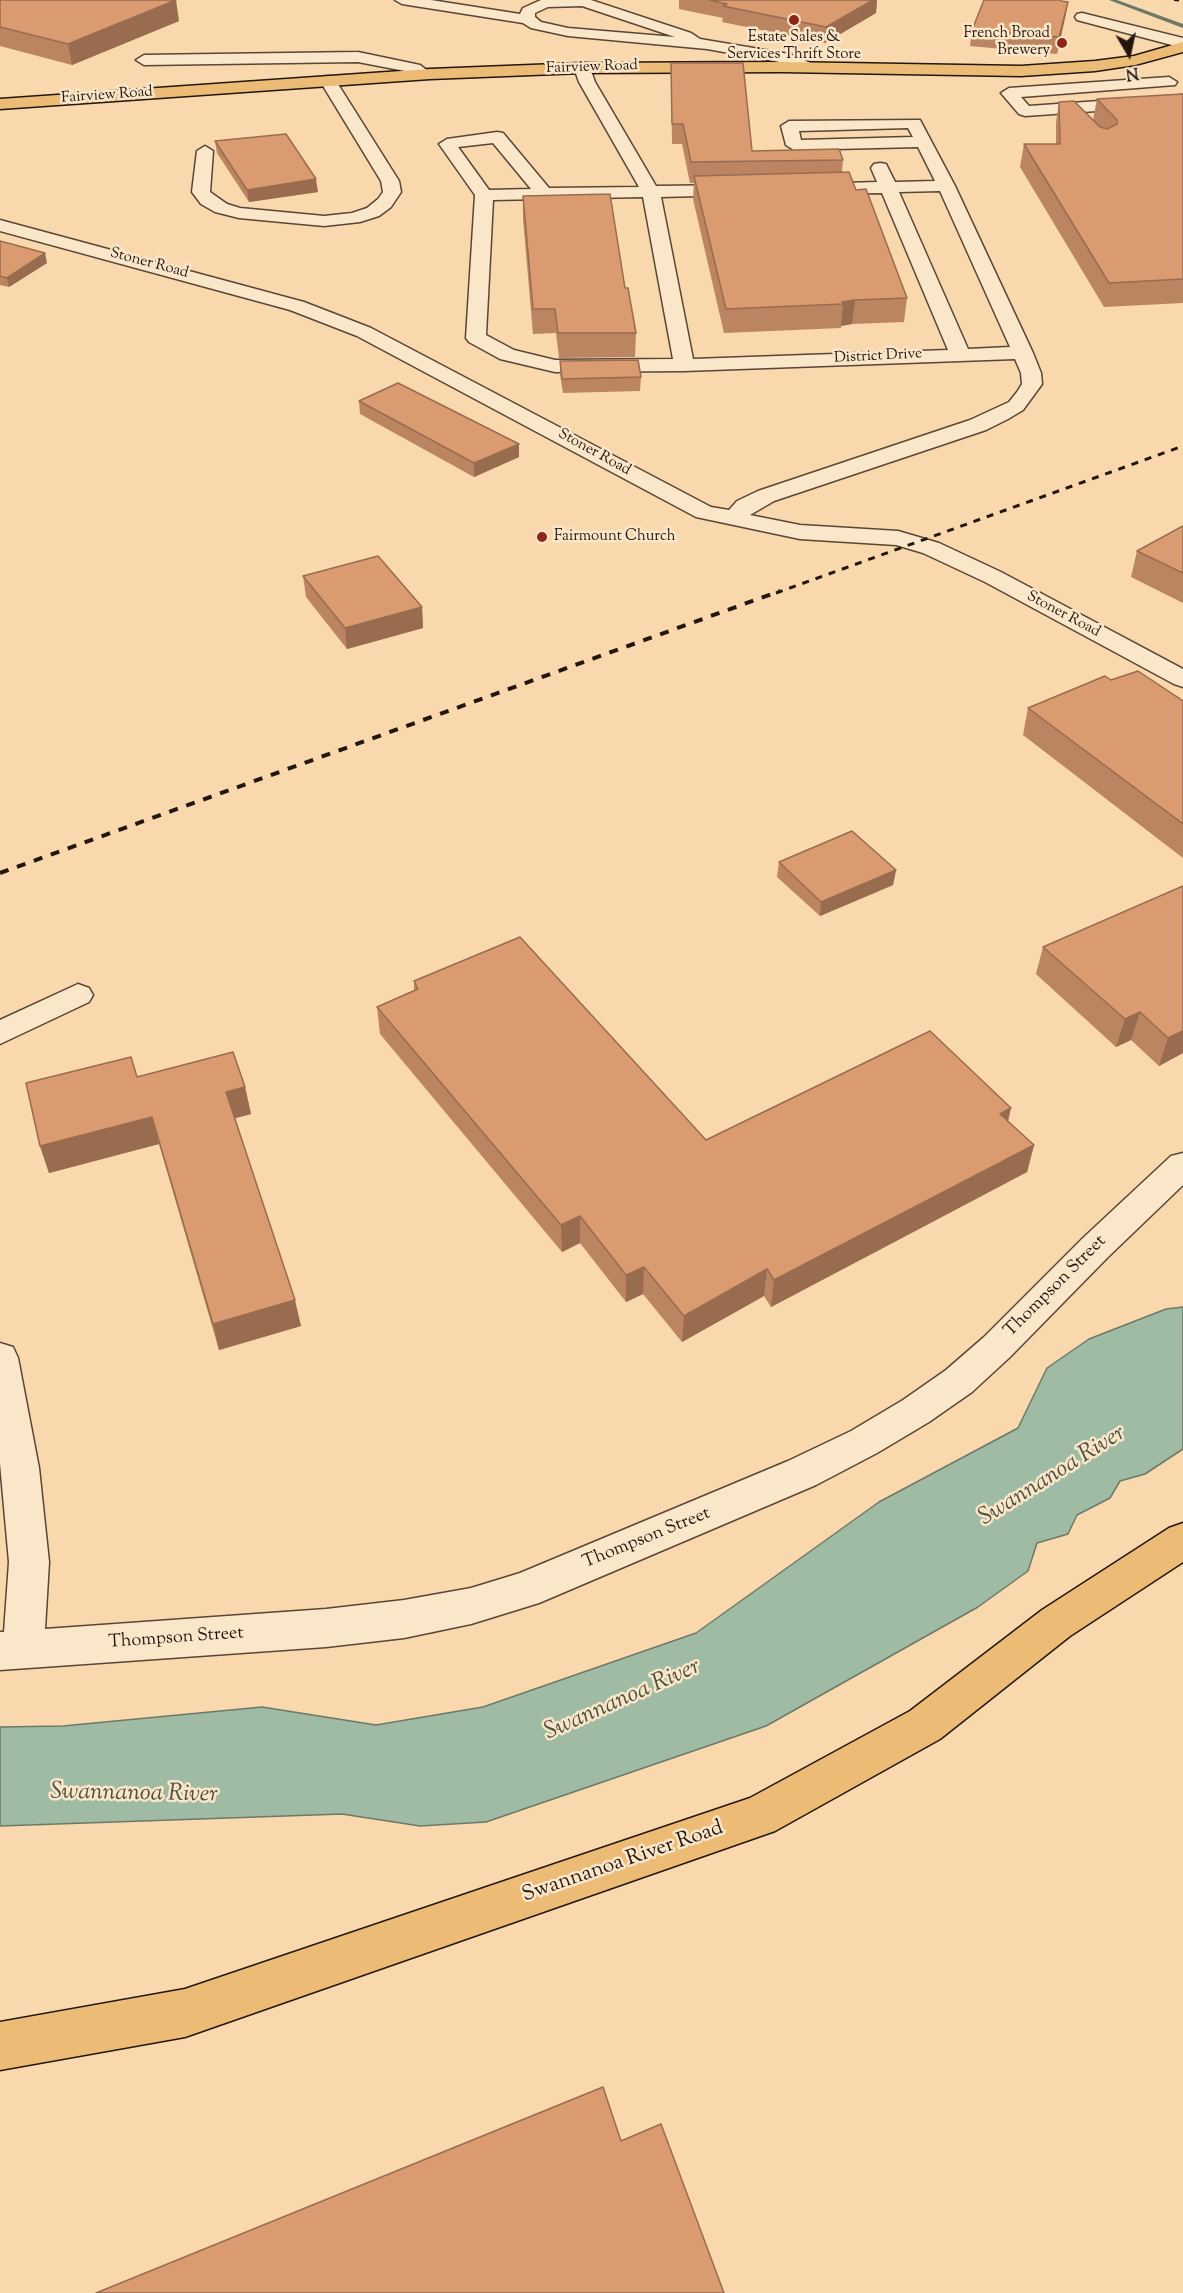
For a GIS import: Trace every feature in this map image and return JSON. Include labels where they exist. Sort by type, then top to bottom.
[{"type":"main road","name":"Fairview Road","points":[[3,103],[424,74],[582,68],[808,67],[1021,71],[1095,66],[1135,60],[1183,45]]},
{"type":"main road","name":"Swannanoa River Road","points":[[0,2046],[185,2013],[760,1816],[925,1725],[1056,1623],[1183,1540]]},
{"type":"street","points":[[402,0],[527,19],[536,25],[568,32],[618,38],[696,42],[789,59],[808,67]]},
{"type":"street","points":[[527,19],[528,11],[534,6],[566,1],[583,2],[676,33],[696,42]]},
{"type":"street","points":[[1082,17],[1183,45]]},
{"type":"street","points":[[144,60],[357,57],[415,68],[424,74]]},
{"type":"street","points":[[1135,60],[1183,94]]},
{"type":"street","points":[[582,68],[587,82],[651,193],[684,364]]},
{"type":"street","points":[[206,151],[201,192],[207,200],[221,207],[238,213],[324,221],[354,218],[373,212],[386,203],[392,192],[390,181],[328,81]]},
{"type":"street","points":[[1168,82],[1009,93],[1025,111],[1183,100]]},
{"type":"street","points":[[1068,108],[1082,122]]},
{"type":"street","points":[[733,519],[746,506],[766,496],[978,425],[1001,415],[1016,406],[1032,384],[1031,373],[1023,352],[946,186],[915,123],[789,126],[794,145],[924,142]]},
{"type":"street","points":[[544,194],[497,137],[447,144],[484,195],[651,193],[758,190]]},
{"type":"street","points":[[868,144],[889,187],[960,354]]},
{"type":"street","points":[[794,189],[946,186]]},
{"type":"street","name":"District Drive","points":[[484,195],[476,338],[507,355],[555,366],[684,364],[1023,352]]},
{"type":"street","name":"Stoner Road","points":[[0,225],[286,302],[330,319],[401,350],[704,512],[800,532],[898,538],[931,548],[993,577],[1183,679]]},
{"type":"street","points":[[0,1033],[78,995]]},
{"type":"street","name":"Thompson Street","points":[[12,1650],[326,1628],[404,1619],[471,1606],[525,1590],[738,1502],[864,1442],[916,1411],[959,1381],[1183,1165]]},
{"type":"street","points":[[0,1358],[20,1468],[29,1562],[12,1650]]},
{"type":"water","name":"Swannanoa River","points":[[1183,1307],[1183,1449],[1145,1474],[1120,1481],[1110,1498],[1077,1515],[1068,1534],[1037,1543],[1028,1571],[978,1607],[766,1726],[486,1822],[420,1826],[342,1814],[0,1826],[0,1727],[63,1726],[262,1707],[376,1725],[483,1707],[696,1633],[879,1502],[1018,1428],[1047,1368],[1089,1339],[1166,1309]]},
{"type":"building","points":[[0,0],[176,0],[68,44],[0,27]]},
{"type":"building","points":[[710,0],[873,0],[826,27],[723,6],[727,4]]},
{"type":"building","points":[[984,0],[1061,0],[1068,2],[1059,37],[972,30]]},
{"type":"building","points":[[671,63],[743,63],[752,151],[839,149],[843,160],[691,162],[683,124],[672,124]]},
{"type":"building","points":[[1183,94],[1183,279],[1109,283],[1024,144],[1060,144],[1059,102],[1074,101],[1100,127],[1107,129],[1117,124],[1117,120],[1097,99]]},
{"type":"building","points":[[286,134],[316,179],[247,190],[215,141]]},
{"type":"building","points":[[849,172],[856,190],[866,189],[907,298],[855,300],[842,302],[843,304],[726,309],[694,176]]},
{"type":"building","points":[[610,194],[625,288],[628,288],[636,333],[558,333],[555,309],[533,309],[523,196]]},
{"type":"building","points":[[0,241],[45,253],[7,278],[0,276]]},
{"type":"building","points":[[638,360],[641,377],[562,379],[560,361]]},
{"type":"building","points":[[398,383],[519,444],[474,463],[359,401]]},
{"type":"building","points":[[1183,526],[1183,573],[1137,551]]},
{"type":"building","points":[[378,556],[422,607],[345,628],[303,576]]},
{"type":"building","points":[[1138,671],[1183,701],[1183,824],[1028,708],[1105,676],[1111,680]]},
{"type":"building","points":[[852,831],[896,870],[821,902],[779,862]]},
{"type":"building","points":[[1183,886],[1183,1031],[1168,1038],[1140,1012],[1125,1019],[1043,947]]},
{"type":"building","points":[[520,937],[706,1140],[930,1031],[1011,1108],[1000,1114],[1034,1145],[774,1280],[767,1269],[684,1316],[644,1267],[626,1275],[580,1216],[561,1225],[377,1007],[418,989],[414,981]]},
{"type":"building","points":[[233,1052],[245,1087],[226,1092],[295,1300],[213,1324],[152,1117],[40,1146],[26,1083],[131,1057],[137,1077]]},
{"type":"building","points":[[603,2087],[621,2141],[661,2124],[724,2293],[96,2293]]},
{"type":"waterway","points":[[1112,0],[1183,26]]},
{"type":"railway","points":[[1174,0],[1183,1]]},
{"type":"railway","points":[[776,593],[1183,446]]},
{"type":"railway","points":[[0,873],[780,591]]},
{"type":"place","name":"Estate Sales & Services Thrift Store","points":[[794,20]]},
{"type":"place","name":"French Broad Brewery","points":[[1062,43]]},
{"type":"place","name":"Fairmount Church","points":[[542,537]]}]
